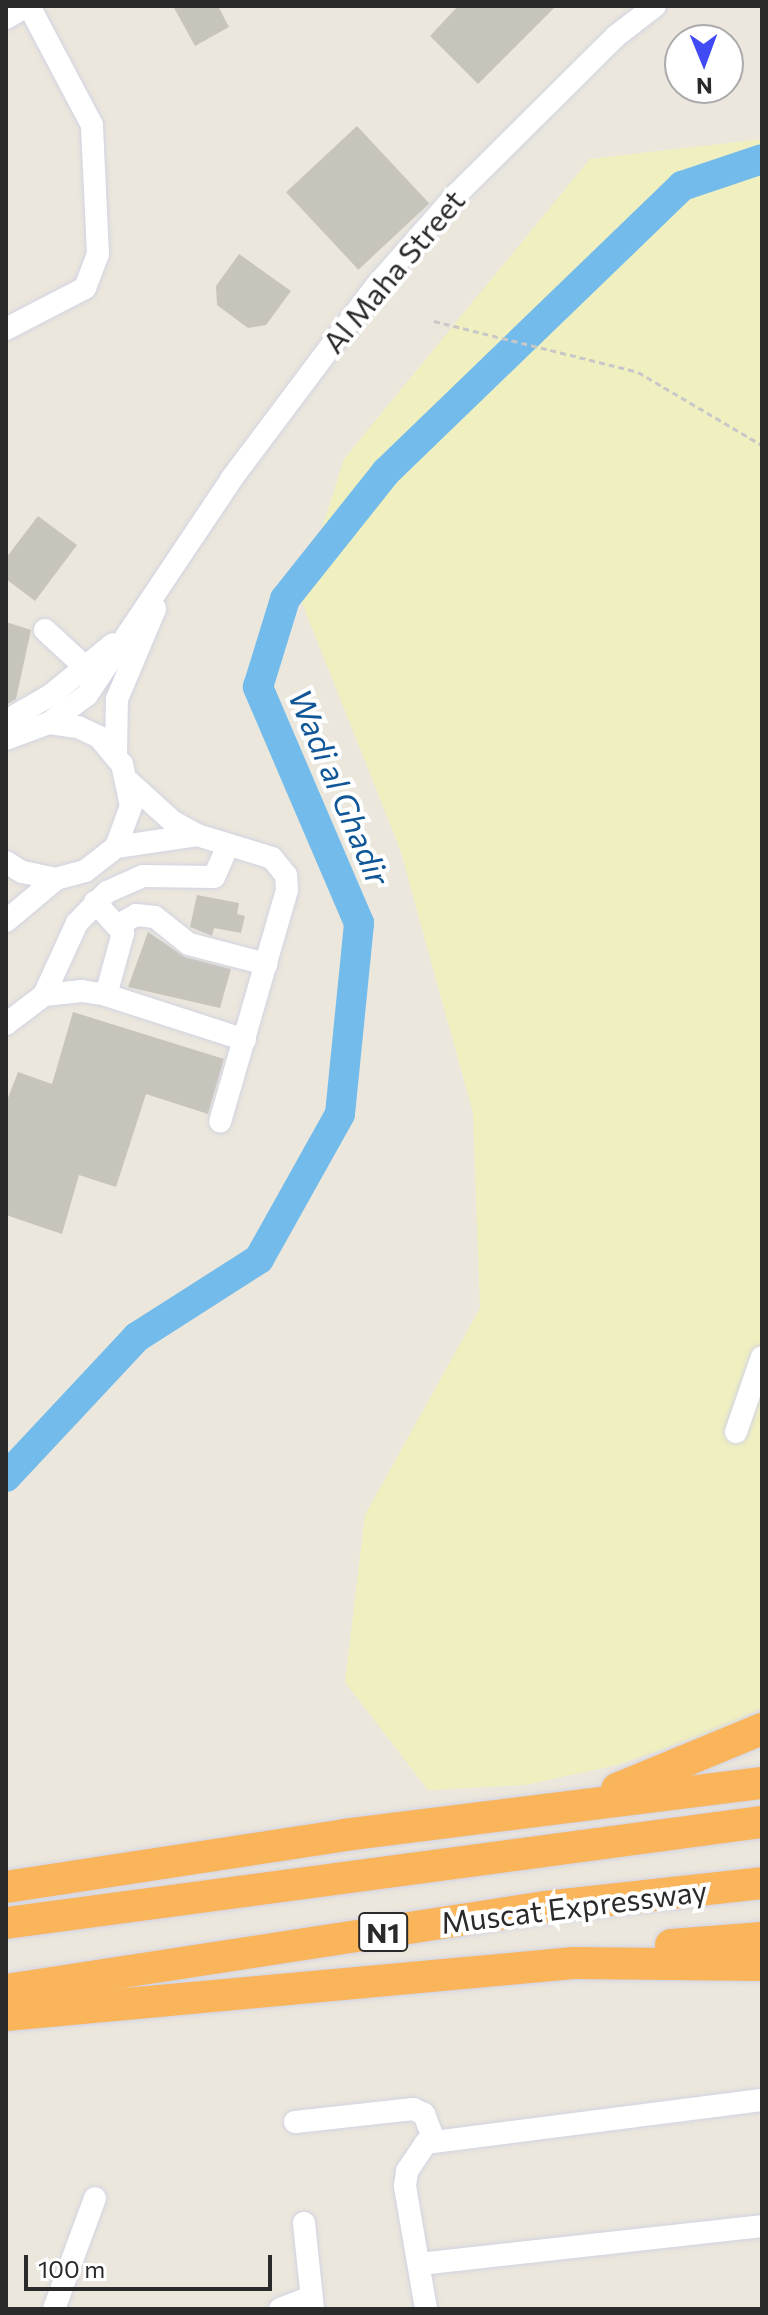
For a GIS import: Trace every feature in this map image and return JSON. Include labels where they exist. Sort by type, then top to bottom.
[{"type":"highway","points":[[571,1807],[762,1729]]},
{"type":"highway","points":[[6,1887],[344,1835],[762,1783]]},
{"type":"highway","name":"Muscat Expressway","points":[[6,1923],[762,1822]]},
{"type":"highway","name":"Muscat Expressway","points":[[6,1990],[545,1907],[762,1883]]},
{"type":"highway","points":[[574,1963],[608,1950],[762,1938]]},
{"type":"highway","points":[[6,2015],[574,1963],[762,1965]]},
{"type":"street","points":[[6,18],[28,6],[92,125],[98,254],[85,288],[6,329]]},
{"type":"street","name":"Al Maha Street","points":[[6,739],[72,711],[87,695],[300,383],[377,285],[457,194],[616,36],[655,6]]},
{"type":"street","name":"Al Maha Street","points":[[116,754],[117,699],[171,571]]},
{"type":"street","points":[[45,630],[85,667]]},
{"type":"street","points":[[6,721],[51,695],[129,630]]},
{"type":"street","points":[[49,723],[78,727],[116,754],[129,782],[131,806],[116,847]]},
{"type":"street","points":[[129,782],[160,812],[197,835],[272,858],[286,875],[287,890],[220,1122]]},
{"type":"street","points":[[6,921],[56,879],[85,871],[116,847],[197,835]]},
{"type":"street","points":[[44,995],[71,933],[95,902],[126,881],[143,876],[214,877],[228,845]]},
{"type":"street","points":[[6,862],[22,872],[56,879]]},
{"type":"street","points":[[95,902],[120,924],[123,938],[106,995]]},
{"type":"street","points":[[120,924],[136,915],[155,917],[189,944],[266,964]]},
{"type":"street","points":[[6,1024],[44,995],[69,991],[106,995],[245,1040]]},
{"type":"street","points":[[736,1432],[762,1357]]},
{"type":"street","points":[[426,2309],[405,2179],[416,2154],[434,2140],[762,2100]]},
{"type":"street","points":[[295,2122],[413,2109],[424,2114],[434,2140]]},
{"type":"street","points":[[54,2309],[95,2198]]},
{"type":"street","points":[[280,2309],[312,2303],[304,2223]]},
{"type":"street","points":[[419,2264],[762,2226]]},
{"type":"path","points":[[434,321],[638,372],[762,445]]},
{"type":"sand","points":[[762,139],[762,1708],[724,1728],[617,1765],[525,1785],[428,1790],[345,1682],[365,1515],[480,1308],[473,1113],[400,849],[300,598],[344,459],[590,159]]},
{"type":"building","points":[[173,6],[218,6],[229,27],[195,46]]},
{"type":"building","points":[[458,6],[556,6],[478,84],[430,36]]},
{"type":"building","points":[[357,126],[429,204],[358,270],[286,192]]},
{"type":"building","points":[[239,254],[291,291],[266,325],[248,328],[217,305],[216,286]]},
{"type":"building","points":[[38,516],[77,545],[35,601],[6,579],[6,558]]},
{"type":"building","points":[[6,622],[31,630],[16,699],[6,705]]},
{"type":"building","points":[[197,895],[239,903],[237,914],[245,916],[241,933],[214,928],[212,936],[190,927]]},
{"type":"building","points":[[148,932],[185,957],[231,969],[220,1008],[128,987]]},
{"type":"building","points":[[73,1012],[224,1059],[208,1114],[146,1094],[116,1187],[79,1175],[62,1234],[6,1215],[6,1103],[18,1072],[52,1084]]},
{"type":"waterway","name":"Wadi al Ghadir","points":[[6,1477],[137,1337],[259,1259],[340,1114],[359,923],[258,687],[285,599],[386,472],[682,186],[762,159]]}]
